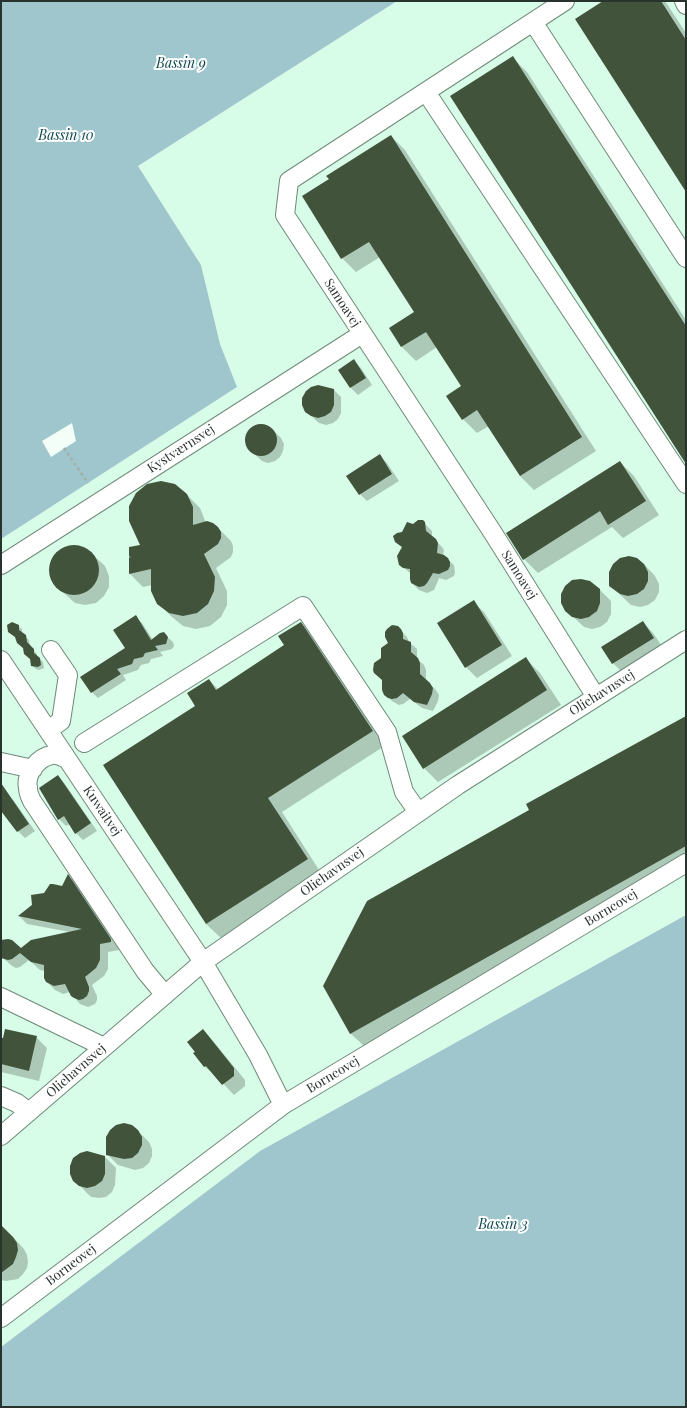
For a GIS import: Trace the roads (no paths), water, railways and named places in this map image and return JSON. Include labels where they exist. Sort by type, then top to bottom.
[{"type":"street","name":"Samoavej","points":[[565,1],[289,181],[285,215],[493,533],[596,697]]},
{"type":"street","points":[[533,22],[686,258]]},
{"type":"street","points":[[426,92],[686,484]]},
{"type":"street","name":"Kystværnsvej","points":[[1,565],[362,334]]},
{"type":"street","points":[[84,743],[303,606],[387,732],[404,792],[418,812]]},
{"type":"street","name":"Oliehavnsvej","points":[[1,1136],[203,962],[458,785],[596,697],[684,646]]},
{"type":"street","points":[[48,730],[61,721],[68,675],[51,650]]},
{"type":"street","name":"Kuwaitvej","points":[[1,660],[203,962],[258,1055],[283,1105]]},
{"type":"street","points":[[67,759],[59,755],[52,755],[44,758],[36,764],[29,775],[27,787],[32,800],[145,971],[165,995]]},
{"type":"street","points":[[1,762],[33,769]]},
{"type":"street","name":"Borneovej","points":[[1,1318],[283,1105],[686,863]]},
{"type":"street","points":[[1,997],[104,1047]]},
{"type":"street","points":[[1,1096],[17,1103],[28,1112]]},
{"type":"water","points":[[1,1],[397,1],[138,166],[201,265],[220,344],[237,387],[1,539]],"holes":[[[72,423],[76,441],[51,457],[42,441]]]},
{"type":"water","name":"Bassin 3","points":[[686,915],[686,1407],[1,1407],[1,1347],[260,1151]]},
{"type":"water label","name":"Bassin 9","points":[[181,64]]},
{"type":"water label","name":"Bassin 10","points":[[66,136]]}]
